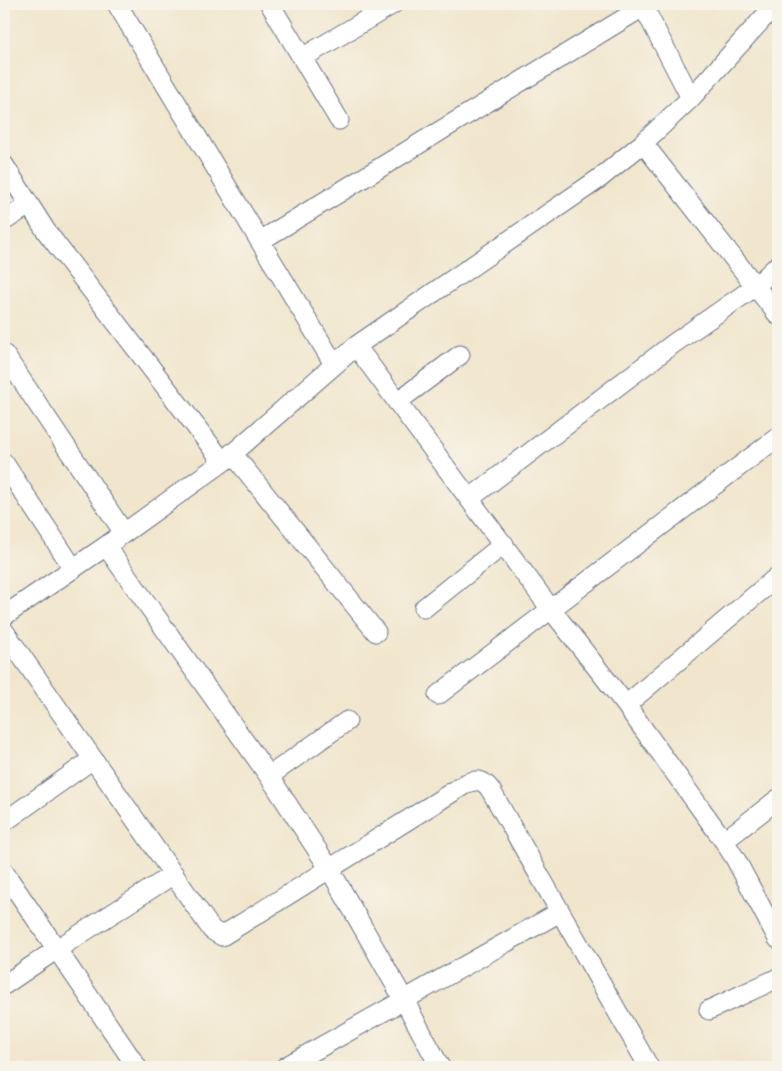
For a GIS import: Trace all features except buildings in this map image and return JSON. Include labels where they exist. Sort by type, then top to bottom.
[{"type":"street","points":[[117,4],[334,364]]},
{"type":"street","points":[[270,4],[340,120]]},
{"type":"street","points":[[4,616],[106,546],[227,458],[356,346],[600,178],[644,143],[691,98],[776,4]]},
{"type":"street","points":[[302,58],[386,5]]},
{"type":"street","points":[[260,241],[642,5],[691,98]]},
{"type":"street","points":[[644,143],[778,315]]},
{"type":"street","points":[[4,165],[46,231],[227,458],[376,632]]},
{"type":"street","points":[[4,221],[30,205]]},
{"type":"street","points":[[469,499],[673,344],[756,286],[778,265]]},
{"type":"street","points":[[356,346],[550,608],[626,704],[724,841],[778,939]]},
{"type":"street","points":[[4,354],[124,533]]},
{"type":"street","points":[[397,402],[460,355]]},
{"type":"street","points":[[438,695],[778,436]]},
{"type":"street","points":[[4,463],[73,568]]},
{"type":"street","points":[[424,608],[504,544]]},
{"type":"street","points":[[106,546],[269,776],[330,868],[440,1067]]},
{"type":"street","points":[[626,704],[778,576]]},
{"type":"street","points":[[4,631],[212,930],[222,936],[466,783],[475,780],[484,782],[490,789],[648,1067]]},
{"type":"street","points":[[269,776],[348,721]]},
{"type":"street","points":[[4,822],[93,759]]},
{"type":"street","points":[[724,841],[778,798]]},
{"type":"street","points":[[4,872],[137,1067]]},
{"type":"street","points":[[4,985],[174,874]]},
{"type":"street","points":[[286,1067],[560,912]]},
{"type":"street","points":[[709,1010],[778,978]]}]
